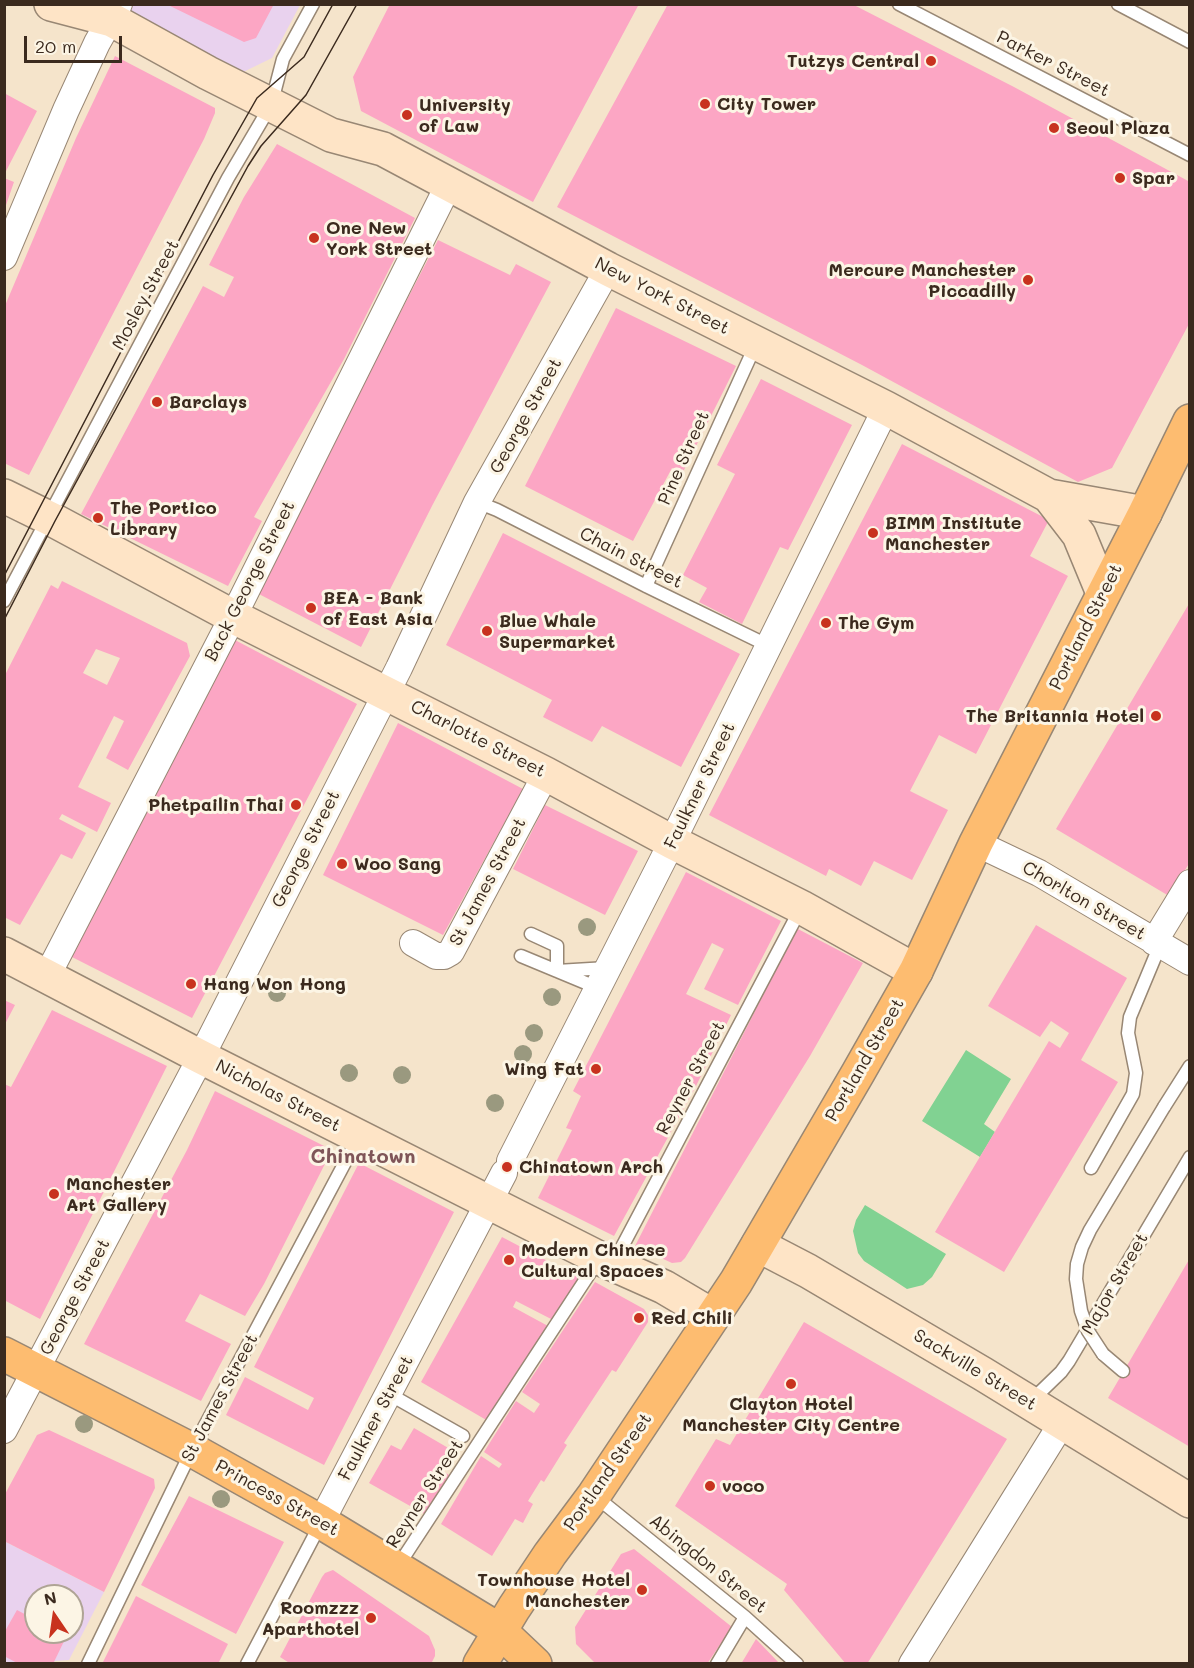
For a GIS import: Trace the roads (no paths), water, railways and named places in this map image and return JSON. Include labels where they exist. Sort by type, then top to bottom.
[{"type":"main road","name":"Portland Street","points":[[480,1664],[499,1630],[550,1554],[594,1495],[758,1245],[916,971],[976,843],[1190,421]]},
{"type":"main road","name":"Princess Street","points":[[4,1354],[192,1450],[321,1522],[499,1630],[535,1664]]},
{"type":"street","name":"New York Street","points":[[51,4],[116,12],[208,73],[332,135],[382,149],[608,269],[886,408],[1049,496],[1145,513]]},
{"type":"street","points":[[4,257],[66,110],[97,43],[116,12]]},
{"type":"street","name":"Back George Street","points":[[47,976],[232,616],[449,184]]},
{"type":"street","name":"George Street","points":[[4,1430],[201,1057],[386,693],[477,502],[608,269]]},
{"type":"street","name":"Faulkner Street","points":[[321,1522],[507,1167],[672,842],[886,408]]},
{"type":"street","name":"Charlotte Street","points":[[4,496],[43,514],[232,616],[546,774],[672,842],[801,907],[916,971]]},
{"type":"street","name":"New York Street","points":[[1049,496],[1079,535],[1103,593]]},
{"type":"street","name":"St James Street","points":[[413,944],[436,956],[444,956],[451,952],[546,774]]},
{"type":"street","name":"Chorlton Street","points":[[976,843],[1039,873],[1190,962]]},
{"type":"street","points":[[1157,943],[1190,884]]},
{"type":"street","name":"Nicholas Street","points":[[4,954],[358,1137],[606,1262],[664,1287],[713,1316]]},
{"type":"street","name":"Sackville Street","points":[[758,1245],[846,1293],[1190,1501]]},
{"type":"street","points":[[912,1664],[1062,1423]]},
{"type":"lane","name":"Mosley Street","points":[[4,601],[43,514],[228,178],[271,105],[283,59],[314,4]]},
{"type":"lane","name":"Parker Street","points":[[899,4],[1190,155]]},
{"type":"lane","points":[[1118,4],[1190,42]]},
{"type":"lane","name":"Pine Street","points":[[646,586],[756,344]]},
{"type":"lane","name":"Chain Street","points":[[477,502],[769,646]]},
{"type":"lane","name":"Reyner Street","points":[[398,1568],[606,1262],[801,907]]},
{"type":"lane","points":[[531,934],[557,946],[557,971]]},
{"type":"lane","points":[[1091,1168],[1133,1094],[1136,1073],[1128,1033],[1130,1017],[1157,943]]},
{"type":"lane","points":[[521,956],[557,971],[603,978]]},
{"type":"lane","points":[[557,971],[603,978]]},
{"type":"lane","points":[[1123,1371],[1103,1354],[1088,1331],[1081,1311],[1076,1279],[1077,1264],[1090,1230],[1190,1066]]},
{"type":"lane","name":"St James Street","points":[[88,1664],[192,1450],[358,1137]]},
{"type":"lane","name":"Major Street","points":[[1030,1403],[1069,1361],[1190,1157]]},
{"type":"lane","points":[[389,1394],[463,1436]]},
{"type":"lane","name":"Abingdon Street","points":[[594,1495],[745,1617],[797,1664]]},
{"type":"lane","name":"Faulkner Street","points":[[247,1664],[321,1522]]},
{"type":"lane","points":[[717,1664],[745,1617]]},
{"type":"tram line","points":[[4,576],[213,175],[257,98],[304,57],[333,4]]},
{"type":"tram line","points":[[4,620],[55,521],[248,166],[261,146],[306,95],[357,4]]},
{"type":"place","name":"Tutzys Central","points":[[931,61]]},
{"type":"place","name":"City Tower","points":[[705,104]]},
{"type":"place","name":"University of Law","points":[[407,115]]},
{"type":"place","name":"Seoul Plaza","points":[[1054,128]]},
{"type":"place","name":"Spar","points":[[1120,178]]},
{"type":"place","name":"One New York Street","points":[[314,238]]},
{"type":"place","name":"Mercure Manchester Piccadilly","points":[[1028,280]]},
{"type":"place","name":"Barclays","points":[[157,402]]},
{"type":"place","name":"The Portico Library","points":[[98,518]]},
{"type":"place","name":"BIMM Institute Manchester","points":[[873,533]]},
{"type":"place","name":"BEA - Bank of East Asia","points":[[311,608]]},
{"type":"place","name":"The Gym","points":[[826,623]]},
{"type":"place","name":"Blue Whale Supermarket","points":[[487,631]]},
{"type":"place","name":"The Britannia Hotel","points":[[1156,716]]},
{"type":"place","name":"Phetpailin Thai","points":[[296,805]]},
{"type":"place","name":"Woo Sang","points":[[342,864]]},
{"type":"place","name":"Hang Won Hong","points":[[191,984]]},
{"type":"place","name":"Wing Fat","points":[[596,1069]]},
{"type":"place","name":"Chinatown Arch","points":[[507,1167]]},
{"type":"place","name":"Manchester Art Gallery","points":[[54,1194]]},
{"type":"place","name":"Modern Chinese Cultural Spaces","points":[[509,1260]]},
{"type":"place","name":"Red Chili","points":[[639,1318]]},
{"type":"place","name":"Clayton Hotel Manchester City Centre","points":[[791,1384]]},
{"type":"place","name":"voco","points":[[710,1486]]},
{"type":"place","name":"Townhouse Hotel Manchester","points":[[642,1590]]},
{"type":"place","name":"Roomzzz Aparthotel","points":[[371,1618]]},
{"type":"district","name":"Chinatown","points":[[363,1157]]}]
